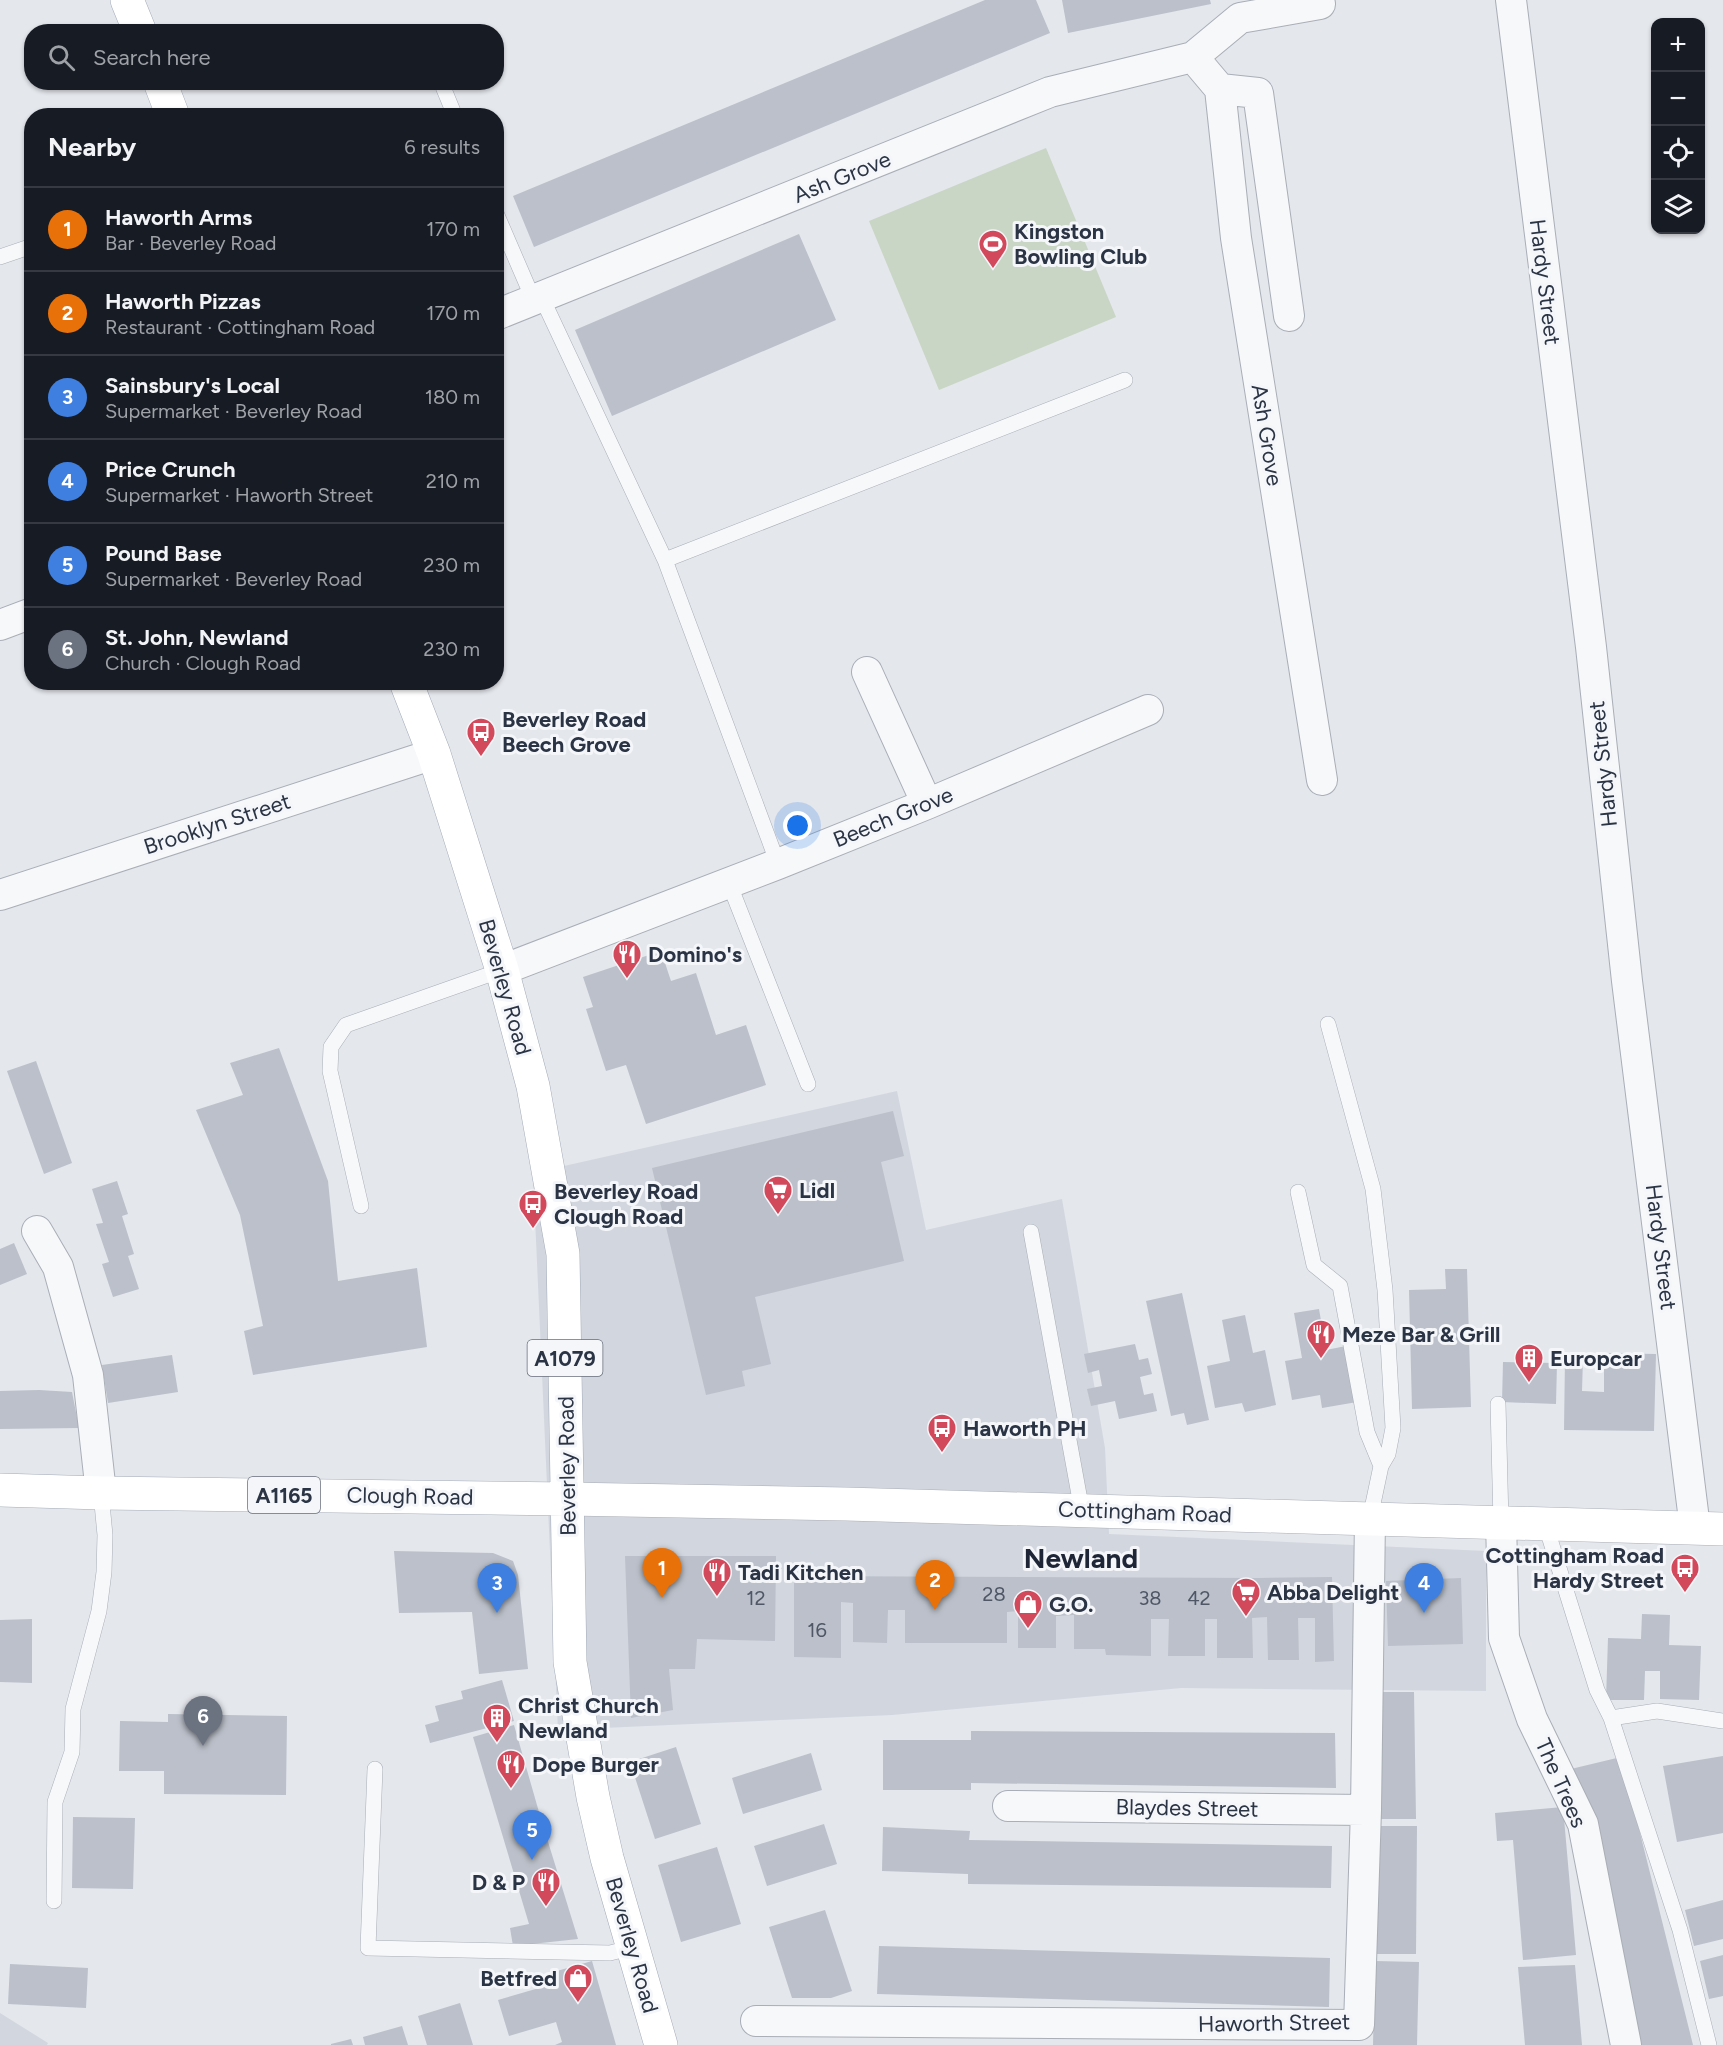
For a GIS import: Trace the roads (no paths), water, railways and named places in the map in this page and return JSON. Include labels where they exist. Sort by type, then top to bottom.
[{"type":"main road","points":[[128,0],[137,24]]},
{"type":"main road","points":[[163,90],[170,108]]},
{"type":"main road","name":"Beverley Road","points":[[409,690],[434,754],[502,969],[533,1086],[563,1254],[570,1662],[593,1797],[607,1858],[661,2045]]},
{"type":"main road","name":"Clough Road","points":[[0,1490],[567,1499]]},
{"type":"main road","name":"Cottingham Road","points":[[567,1499],[846,1504],[1709,1529]]},
{"type":"street","name":"Hardy Street","points":[[1511,0],[1589,635],[1627,981],[1709,1529]]},
{"type":"street","name":"Ash Grove","points":[[504,312],[1050,92],[1193,57],[1240,18],[1320,4]]},
{"type":"street","points":[[1193,57],[1220,89],[1258,93],[1289,316]]},
{"type":"street","name":"Ash Grove","points":[[1220,89],[1236,238],[1322,780]]},
{"type":"street","points":[[0,625],[24,617]]},
{"type":"street","points":[[867,672],[927,804]]},
{"type":"street","name":"Beech Grove","points":[[502,969],[778,864],[927,804],[1148,710]]},
{"type":"street","name":"Brooklyn Street","points":[[0,895],[434,754]]},
{"type":"street","points":[[36,1230],[57,1267],[88,1375],[100,1493]]},
{"type":"street","name":"Haworth Street","points":[[756,2021],[1359,2025],[1366,1810],[1370,1518]]},
{"type":"street","name":"The Trees","points":[[1501,1522],[1504,1638],[1532,1719],[1583,1824],[1626,2045]]},
{"type":"street","name":"Blaydes Street","points":[[1008,1806],[1366,1810]]},
{"type":"lane","points":[[444,90],[452,108]]},
{"type":"lane","points":[[504,229],[665,560],[778,864]]},
{"type":"lane","points":[[0,257],[24,249]]},
{"type":"lane","points":[[665,560],[1125,380]]},
{"type":"lane","points":[[729,883],[808,1084]]},
{"type":"lane","points":[[361,1206],[330,1071],[331,1047],[346,1024],[502,969]]},
{"type":"lane","points":[[1328,1024],[1373,1189],[1385,1290],[1393,1428],[1388,1454],[1381,1466],[1370,1518]]},
{"type":"lane","points":[[1298,1192],[1314,1265],[1340,1286],[1367,1432],[1381,1466]]},
{"type":"lane","points":[[1030,1232],[1082,1511]]},
{"type":"lane","points":[[1498,1404],[1501,1522]]},
{"type":"lane","points":[[54,1901],[55,1802],[72,1752],[73,1709],[99,1611],[104,1572],[105,1535],[100,1493]]},
{"type":"lane","points":[[1545,1523],[1598,1690],[1611,1718],[1680,1930],[1709,2045]]},
{"type":"lane","points":[[1611,1718],[1658,1711],[1723,1721]]},
{"type":"lane","points":[[375,1769],[368,1948],[610,1953],[634,1947]]},
{"type":"place","name":"Kingston Bowling Club","points":[[993,270]]},
{"type":"place","name":"Beverley Road Beech Grove","points":[[481,758]]},
{"type":"place","name":"Domino's","points":[[627,980]]},
{"type":"place","name":"Lidl","points":[[778,1216]]},
{"type":"place","name":"Beverley Road Clough Road","points":[[533,1230]]},
{"type":"place","name":"Meze Bar & Grill","points":[[1321,1360]]},
{"type":"place","name":"Europcar","points":[[1529,1384]]},
{"type":"place","name":"Haworth PH","points":[[942,1454]]},
{"type":"place","name":"Cottingham Road Hardy Street","points":[[1685,1594]]},
{"type":"place","name":"Haworth Arms","points":[[662,1598]]},
{"type":"place","name":"Tadi Kitchen","points":[[717,1598]]},
{"type":"place","name":"Haworth Pizzas","points":[[935,1610]]},
{"type":"place","name":"Sainsbury's Local","points":[[497,1613]]},
{"type":"place","name":"Price Crunch","points":[[1424,1613]]},
{"type":"place","name":"Abba Delight","points":[[1246,1618]]},
{"type":"place","name":"G.O.","points":[[1028,1630]]},
{"type":"place","name":"Christ Church Newland","points":[[497,1744]]},
{"type":"place","name":"St. John, Newland","points":[[203,1746]]},
{"type":"place","name":"Dope Burger","points":[[511,1790]]},
{"type":"place","name":"Pound Base","points":[[532,1860]]},
{"type":"place","name":"D & P","points":[[546,1908]]},
{"type":"place","name":"Betfred","points":[[578,2004]]},
{"type":"district","name":"Newland","points":[[1081,1558]]}]
